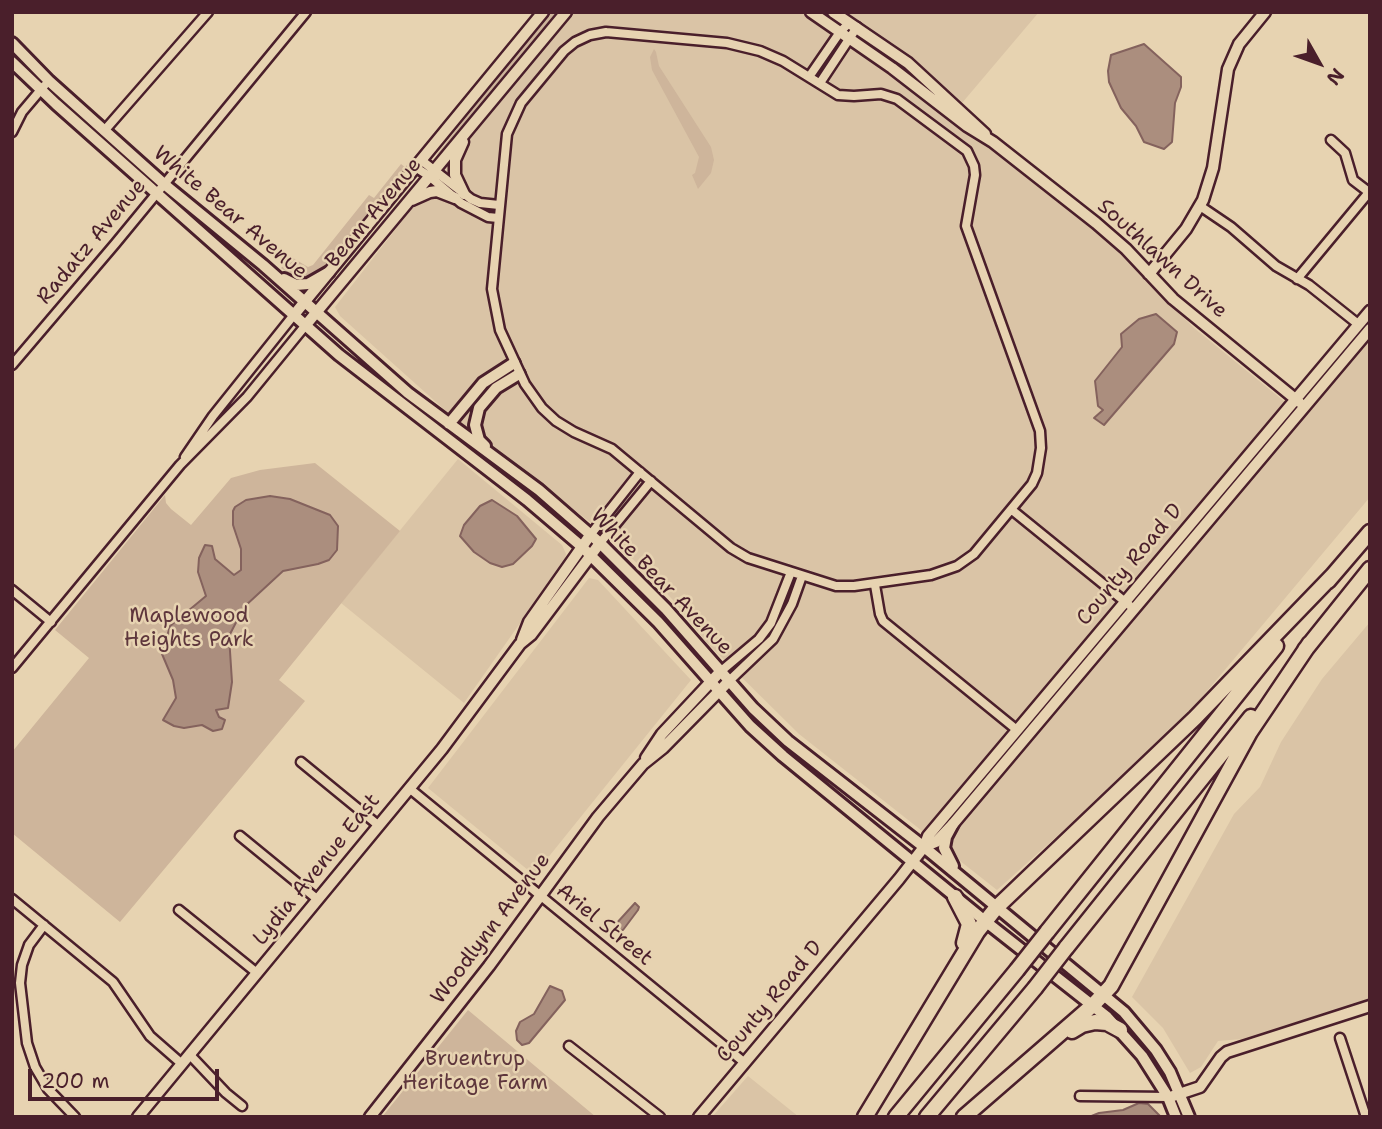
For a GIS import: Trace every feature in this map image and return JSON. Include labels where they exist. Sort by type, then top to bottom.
[{"type":"highway","points":[[896,1117],[1370,531]]},
{"type":"highway","points":[[927,1117],[1034,988],[1370,569]]},
{"type":"highway","points":[[865,1117],[947,980],[996,908],[1195,719],[1334,574]]},
{"type":"highway","points":[[966,1114],[1099,1000],[1250,732],[1310,643]]},
{"type":"highway","points":[[947,980],[967,937],[969,924],[955,897]]},
{"type":"highway","points":[[966,1114],[1028,1069],[1077,1027],[1100,1022],[1120,1030]]},
{"type":"main road","name":"White Bear Avenue","points":[[12,43],[104,131],[271,272],[408,393],[539,490],[591,534],[788,741],[958,874],[1099,1000],[1142,1056],[1168,1097],[1176,1117]]},
{"type":"main road","name":"White Bear Avenue","points":[[12,62],[293,316],[366,377],[527,500],[591,554],[657,622],[750,726],[783,756],[985,921],[1099,1000],[1124,1012],[1150,1042],[1170,1072],[1189,1117]]},
{"type":"main road","points":[[271,272],[292,284],[308,285],[329,272]]},
{"type":"main road","points":[[449,424],[483,383],[514,363]]},
{"type":"main road","points":[[494,456],[479,440],[475,416],[489,394],[519,374]]},
{"type":"main road","points":[[953,824],[944,848],[958,874]]},
{"type":"street","points":[[104,131],[208,12]]},
{"type":"street","name":"Radatz Avenue","points":[[12,365],[306,12]]},
{"type":"street","name":"Beam Avenue","points":[[180,466],[213,416],[304,302],[543,12]]},
{"type":"street","name":"Beam Avenue","points":[[12,668],[180,466],[247,397],[566,12]]},
{"type":"street","name":"Southlawn Drive","points":[[811,12],[993,142],[1109,234],[1173,299],[1304,407]]},
{"type":"street","name":"Southlawn Drive","points":[[833,12],[908,63],[973,120],[993,142]]},
{"type":"street","points":[[1149,274],[1186,229],[1200,206],[1213,168],[1225,81],[1230,64],[1239,44],[1265,12]]},
{"type":"street","points":[[809,77],[853,25]]},
{"type":"street","points":[[606,32],[737,45],[772,56],[820,83],[838,95],[881,93],[897,99],[961,145],[971,158],[975,175],[966,226],[1040,431],[1041,448],[1037,473],[1032,484],[974,554],[944,572],[875,585],[836,586],[748,558],[731,548],[612,449],[556,421],[536,400],[519,374],[500,330],[493,294],[507,134],[521,103],[564,51],[575,42],[606,32]]},
{"type":"street","points":[[820,83],[844,35]]},
{"type":"street","points":[[12,132],[18,119],[49,81]]},
{"type":"street","points":[[459,196],[455,160],[467,133]]},
{"type":"street","points":[[1297,279],[1369,192],[1353,180],[1345,153],[1331,140]]},
{"type":"street","points":[[418,164],[477,212],[498,218]]},
{"type":"street","points":[[409,202],[437,191],[480,203],[499,205]]},
{"type":"street","points":[[1200,206],[1230,227],[1276,266],[1358,324]]},
{"type":"street","name":"County Road D","points":[[699,1117],[913,861],[924,847],[928,836],[1370,311]]},
{"type":"street","name":"County Road D","points":[[924,847],[936,842],[953,824],[1370,329]]},
{"type":"street","points":[[591,534],[640,472]]},
{"type":"street","points":[[600,543],[651,481]]},
{"type":"street","points":[[1012,510],[1134,609]]},
{"type":"street","name":"Lydia Avenue East","points":[[138,1117],[461,725],[520,644],[529,622],[591,534]]},
{"type":"street","name":"Lydia Avenue East","points":[[520,644],[531,635],[600,543]]},
{"type":"street","points":[[720,672],[759,639],[771,623],[791,572]]},
{"type":"street","points":[[729,681],[774,639],[792,604],[802,576]]},
{"type":"street","points":[[875,585],[883,621],[1017,730]]},
{"type":"street","points":[[12,590],[51,622]]},
{"type":"street","name":"Woodlynn Avenue","points":[[370,1117],[489,966],[583,836],[643,764],[656,741],[720,672]]},
{"type":"street","name":"Woodlynn Avenue","points":[[643,764],[663,748],[729,681]]},
{"type":"street","points":[[301,762],[378,825]]},
{"type":"street","name":"Ariel Street","points":[[409,788],[745,1063]]},
{"type":"street","points":[[240,836],[317,899]]},
{"type":"street","points":[[12,899],[113,982],[150,1036],[182,1064]]},
{"type":"street","points":[[178,910],[257,973]]},
{"type":"street","points":[[44,925],[29,945],[22,965],[20,983],[27,1043],[40,1078],[75,1117]]},
{"type":"street","points":[[1080,1096],[1168,1097],[1181,1094],[1200,1087],[1227,1052],[1370,1006]]},
{"type":"street","points":[[1340,1038],[1366,1117]]},
{"type":"street","points":[[569,1045],[660,1117]]},
{"type":"street","points":[[190,1055],[226,1093],[243,1106]]},
{"type":"shaded area","points":[[575,12],[1039,12],[951,116],[1102,236],[1194,328],[1290,406],[1300,410],[1370,328],[1370,497],[1171,734],[997,890],[799,734],[707,643],[672,599],[617,543],[446,411],[340,316],[335,307],[434,180]]},
{"type":"shaded area","points":[[1144,44],[1181,77],[1181,87],[1175,103],[1172,142],[1164,149],[1144,142],[1136,126],[1121,108],[1109,82],[1111,55]]},
{"type":"shaded area","points":[[1156,314],[1177,332],[1174,344],[1104,425],[1094,418],[1103,410],[1098,406],[1095,381],[1122,347],[1121,334],[1139,319]]},
{"type":"shaded area","points":[[458,459],[562,545],[566,554],[464,703],[341,603]]},
{"type":"shaded area","points":[[270,496],[290,499],[330,515],[338,526],[337,550],[329,560],[283,571],[244,607],[229,636],[232,682],[228,708],[216,710],[219,717],[225,720],[222,729],[213,731],[202,725],[184,728],[174,726],[163,720],[176,698],[173,680],[162,654],[170,626],[206,596],[198,572],[199,558],[205,545],[212,546],[215,559],[234,575],[241,570],[241,549],[233,525],[233,511],[246,500]]},
{"type":"shaded area","points":[[492,500],[517,516],[536,539],[513,564],[502,567],[490,563],[474,552],[460,536],[464,525],[480,506]]},
{"type":"shaded area","points":[[589,578],[598,580],[691,680],[534,875],[428,788]]},
{"type":"shaded area","points":[[1370,622],[1370,999],[1242,1039],[1218,1041],[1201,1067],[1190,1073],[1163,1028],[1132,997],[1234,814],[1260,787],[1281,742],[1322,679]]},
{"type":"shaded area","points":[[635,903],[639,907],[638,910],[623,930],[615,930],[615,925]]},
{"type":"shaded area","points":[[550,986],[562,991],[565,1000],[529,1043],[522,1045],[517,1040],[516,1031],[520,1022],[534,1014]]},
{"type":"shaded area","points":[[748,1076],[799,1117],[712,1117]]},
{"type":"shaded area","points":[[1139,1103],[1148,1104],[1161,1117],[1089,1117],[1123,1110]]},
{"type":"green space","points":[[550,12],[561,12],[441,157],[434,162],[438,153]]},
{"type":"green space","points":[[654,49],[659,66],[711,147],[714,160],[711,173],[698,189],[692,175],[699,157],[652,70],[650,57]]},
{"type":"green space","points":[[401,164],[406,168],[406,173],[315,278],[297,279],[281,268],[293,258],[308,267],[313,265],[369,195],[374,198]]},
{"type":"green space","name":"Maplewood Heights Park","points":[[315,463],[400,531],[279,680],[305,701],[120,922],[12,833],[12,752],[89,658],[55,630],[165,495],[166,503],[171,509],[191,525],[231,478],[260,470]]},
{"type":"green space","name":"Bruentrup Heritage Farm","points":[[468,1010],[596,1117],[382,1117]]}]
